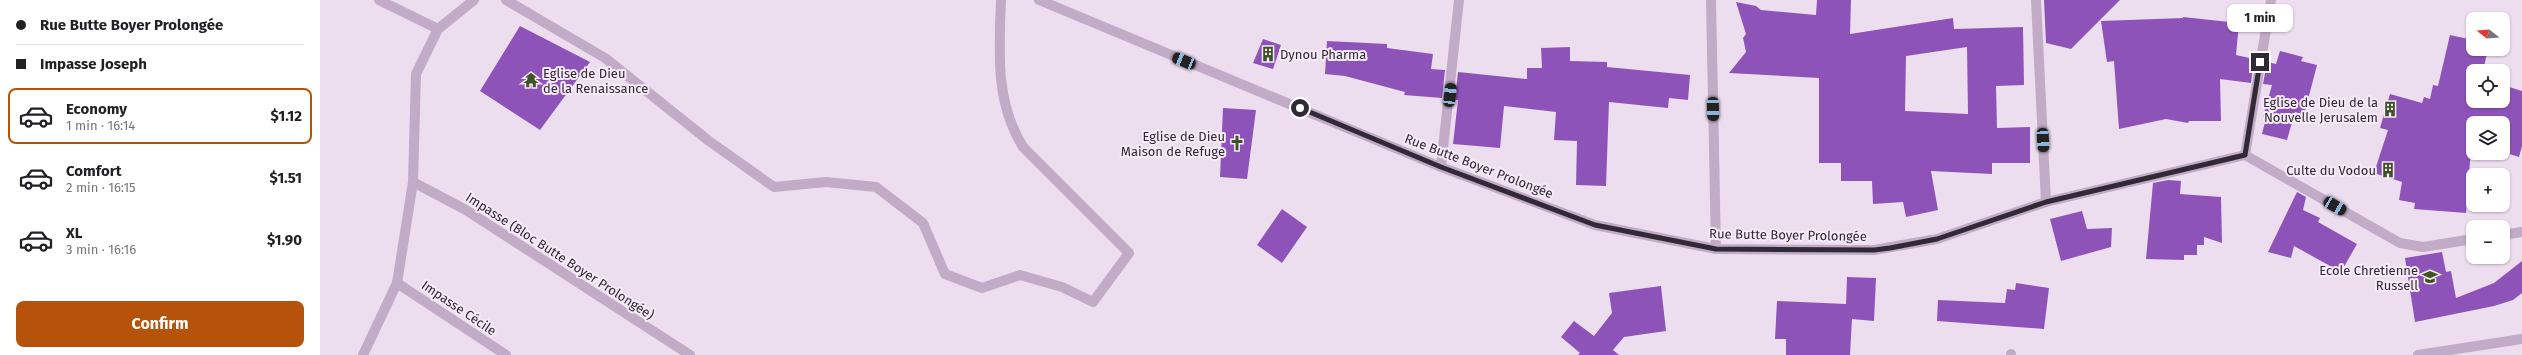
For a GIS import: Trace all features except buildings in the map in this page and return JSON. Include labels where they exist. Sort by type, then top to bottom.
[{"type":"street","points":[[379,0],[438,29]]},
{"type":"street","points":[[363,355],[397,282],[413,182],[416,74],[438,29],[474,0]]},
{"type":"street","points":[[506,0],[606,58],[709,141],[774,187],[826,182],[876,187],[923,222],[945,274],[982,288],[1020,275],[1062,287],[1092,302],[1129,253],[1023,147],[1012,130],[1005,108],[999,60],[1001,0]]},
{"type":"street","name":"Rue Butte Boyer Prolongée","points":[[1039,0],[1441,167],[1595,225],[1716,249],[1874,250],[1937,239],[2046,202],[2245,155]]},
{"type":"street","points":[[1441,167],[1459,0]]},
{"type":"street","points":[[1711,0],[1716,249]]},
{"type":"street","points":[[2036,0],[2046,202]]},
{"type":"street","points":[[2270,0],[2245,155],[2400,243],[2423,247],[2466,240]]},
{"type":"street","name":"Impasse (Bloc Butte Boyer Prolongée)","points":[[413,182],[466,210],[690,355]]},
{"type":"street","points":[[2510,234],[2522,232]]},
{"type":"street","name":"Impasse Cécile","points":[[397,282],[506,355]]},
{"type":"street","points":[[2418,355],[2522,339]]},
{"type":"place","name":"Dynou Pharma","points":[[1268,54]]},
{"type":"place","name":"Eglise de Dieu de la Renaissance","points":[[531,80]]},
{"type":"place","name":"Eglise de Dieu de la Nouvelle Jerusalem","points":[[2390,109]]},
{"type":"place","name":"Eglise de Dieu Maison de Refuge","points":[[1237,143]]},
{"type":"place","name":"Culte du Vodou","points":[[2388,170]]},
{"type":"place","name":"Ecole Chretienne Russell","points":[[2430,277]]},
{"type":"route","points":[[1300,108],[1441,167],[1595,225],[1716,249],[1874,250],[1937,239],[2046,202],[2163,173],[2245,155],[2260,62]]}]
